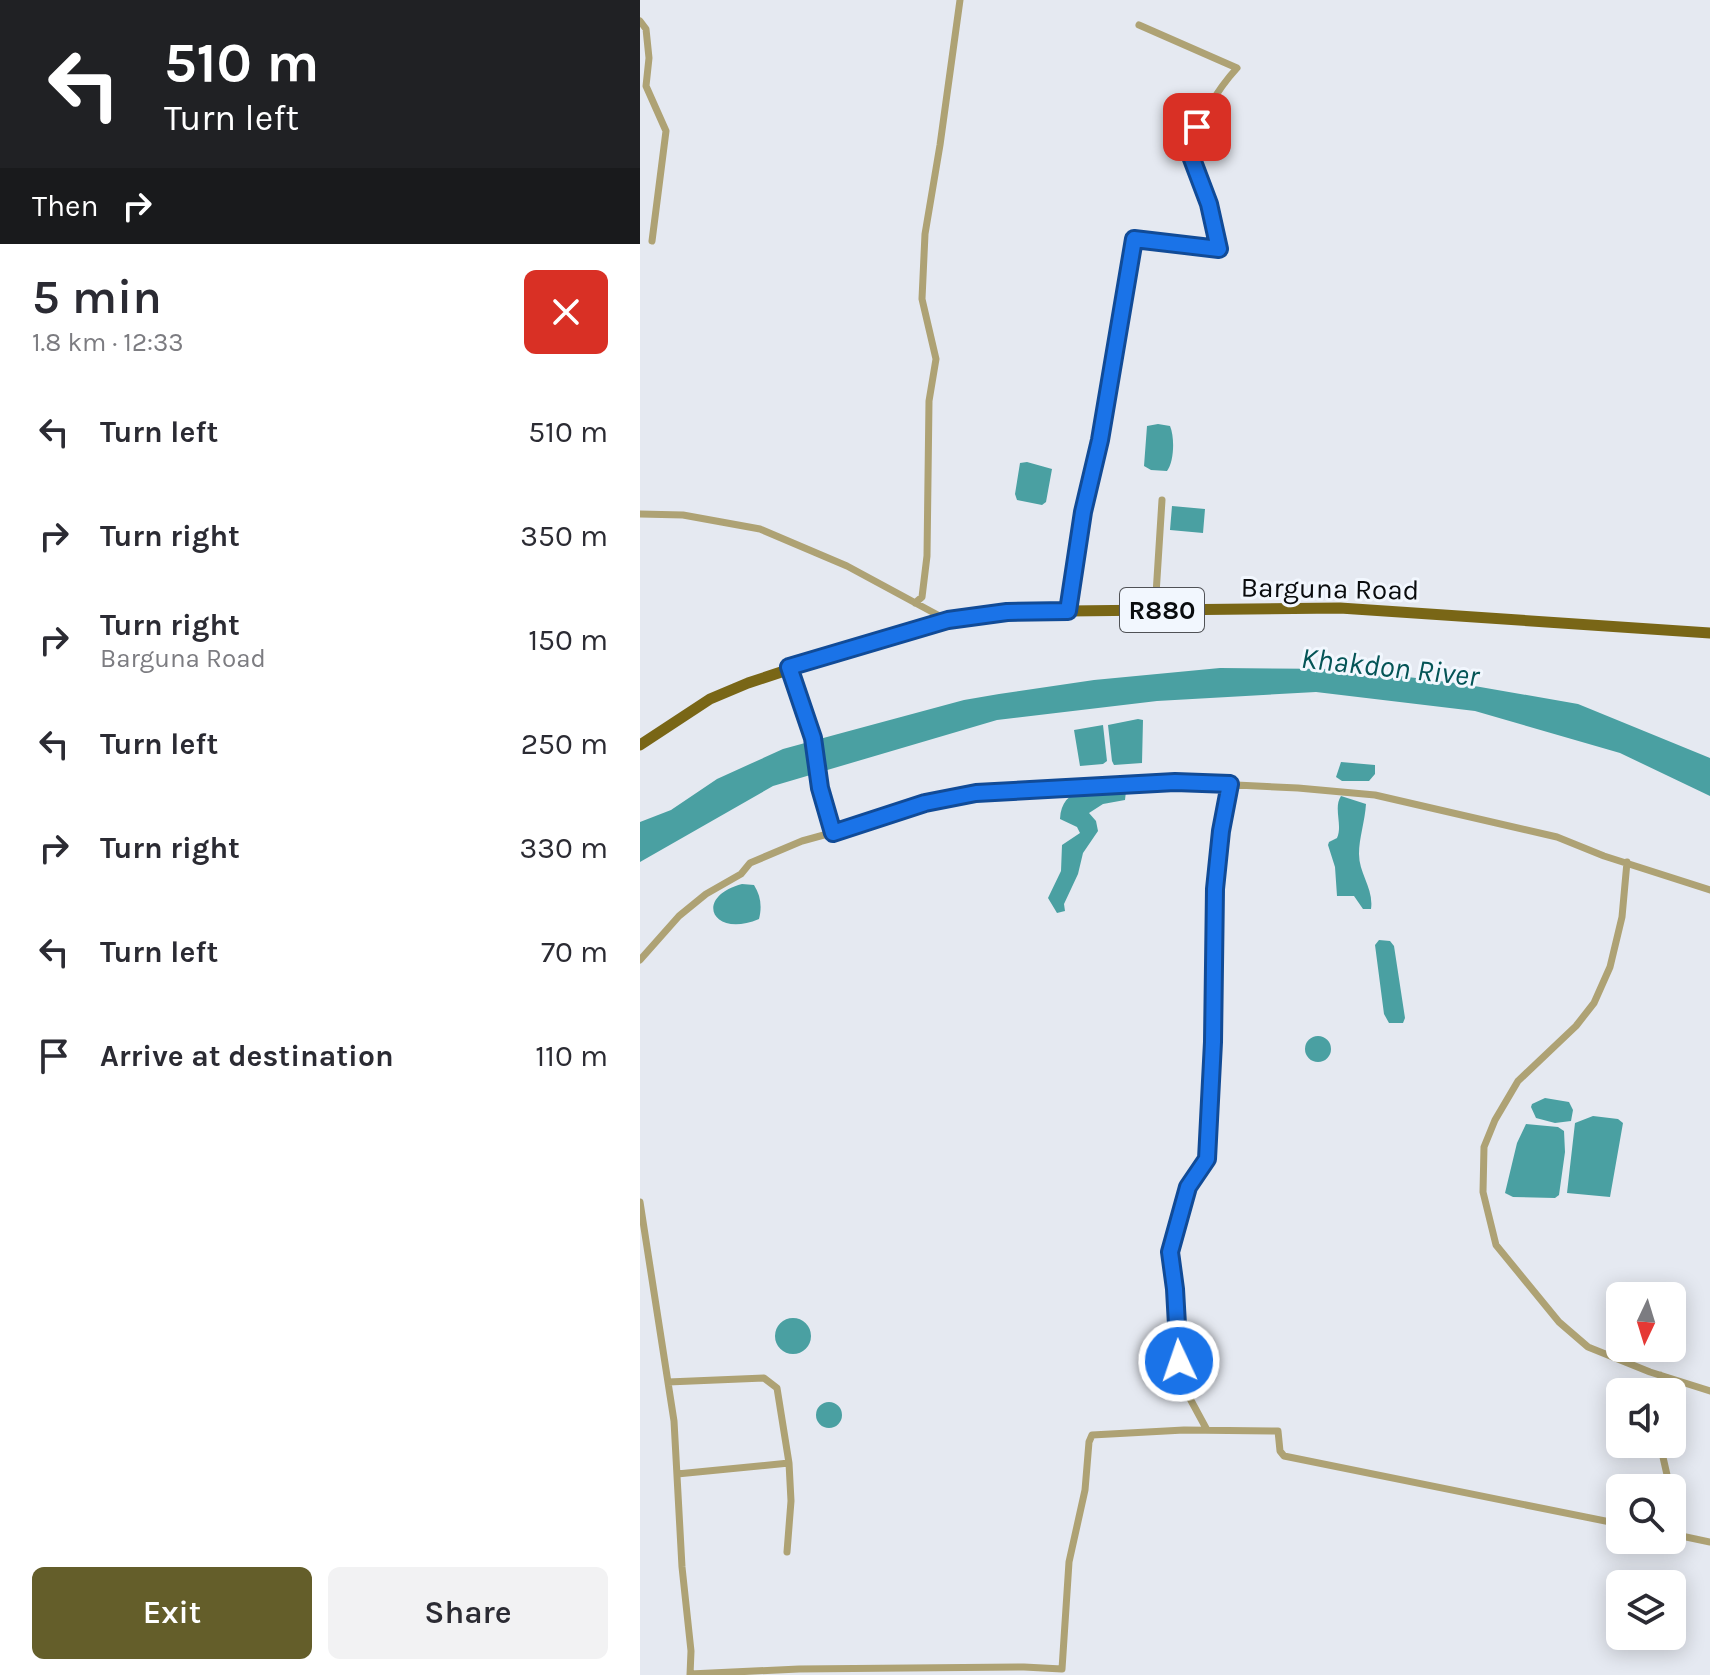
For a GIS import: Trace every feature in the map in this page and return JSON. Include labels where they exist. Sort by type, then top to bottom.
[{"type":"main road","name":"Barguna Road","points":[[640,745],[710,699],[789,667],[948,620],[1007,612],[1340,608],[1710,633]]},
{"type":"street","points":[[915,603],[922,597],[927,556],[929,401],[936,359],[922,299],[925,234],[960,0]]},
{"type":"street","points":[[640,21],[646,29],[649,58],[646,86],[666,131],[652,241]]},
{"type":"street","points":[[1068,611],[1083,512],[1100,440],[1134,239],[1219,249],[1209,204],[1189,151],[1203,116],[1237,68],[1139,25]]},
{"type":"street","points":[[1155,610],[1162,500]]},
{"type":"street","points":[[640,514],[683,515],[760,529],[847,566],[948,620]]},
{"type":"street","points":[[789,667],[813,738],[833,833]]},
{"type":"street","points":[[640,960],[679,916],[706,894],[741,874],[750,863],[802,841],[925,803],[976,793],[1175,782],[1375,795],[1557,837],[1710,890]]},
{"type":"street","points":[[1207,1430],[1181,1382],[1170,1252],[1188,1187],[1207,1159],[1213,1042],[1215,889],[1230,784]]},
{"type":"street","points":[[1627,862],[1622,917],[1610,967],[1594,1003],[1576,1026],[1518,1081],[1495,1120],[1484,1147],[1483,1192],[1496,1245],[1559,1322],[1588,1347],[1710,1391]]},
{"type":"street","points":[[640,1202],[668,1382],[691,1651],[690,1675],[799,1669],[1062,1669],[1069,1562],[1085,1490],[1090,1437],[1207,1430],[1278,1431],[1280,1451],[1284,1456],[1606,1521]]},
{"type":"street","points":[[668,1382],[764,1378],[777,1388],[789,1463],[791,1501],[787,1552]]},
{"type":"street","points":[[677,1474],[789,1463]]},
{"type":"street","points":[[1686,1537],[1710,1542]]},
{"type":"water","points":[[1147,426],[1170,426],[1172,431],[1172,456],[1167,471],[1151,470],[1144,466]]},
{"type":"water","points":[[1020,463],[1052,469],[1046,502],[1042,505],[1017,500],[1015,494]]},
{"type":"water","points":[[1172,506],[1205,509],[1203,533],[1170,530]]},
{"type":"water","points":[[1220,668],[1345,669],[1463,684],[1578,704],[1710,758],[1710,796],[1620,753],[1475,711],[1316,692],[1157,701],[997,720],[773,786],[640,862],[640,822],[671,810],[717,779],[783,749],[964,700],[1094,680]]},
{"type":"water","points":[[1143,720],[1142,763],[1114,765],[1108,725]]},
{"type":"water","points":[[1103,725],[1107,761],[1080,766],[1074,730]]},
{"type":"water","points":[[1341,762],[1375,765],[1375,774],[1369,781],[1342,781],[1336,777]]},
{"type":"water","points":[[1119,788],[1126,791],[1125,800],[1103,804],[1089,813],[1096,821],[1098,831],[1083,853],[1078,874],[1064,904],[1065,911],[1057,913],[1048,898],[1061,871],[1062,845],[1080,833],[1077,827],[1060,819],[1062,808],[1066,800],[1080,792]]},
{"type":"water","points":[[1341,796],[1366,804],[1359,854],[1371,909],[1363,909],[1354,896],[1337,896],[1335,867],[1328,845],[1339,833],[1338,806]]},
{"type":"water","points":[[742,884],[754,885],[756,889],[760,902],[759,919],[743,924],[720,920],[714,914],[713,906],[717,898]]},
{"type":"water","points":[[1379,940],[1390,941],[1394,946],[1405,1018],[1403,1023],[1389,1023],[1384,1014],[1375,945]]},
{"type":"water","points":[[1318,1036],[1327,1040],[1331,1049],[1327,1058],[1318,1062],[1309,1058],[1305,1049],[1309,1040]]},
{"type":"water","points":[[1545,1098],[1569,1102],[1573,1110],[1571,1121],[1555,1123],[1536,1118],[1532,1104]]},
{"type":"water","points":[[1593,1116],[1618,1119],[1623,1123],[1610,1197],[1567,1193],[1575,1123]]},
{"type":"water","points":[[1526,1124],[1558,1127],[1564,1131],[1565,1152],[1559,1195],[1555,1198],[1513,1197],[1505,1193],[1517,1143]]},
{"type":"water","points":[[793,1318],[806,1323],[811,1336],[806,1349],[793,1354],[780,1349],[775,1336],[780,1323]]},
{"type":"water","points":[[829,1402],[839,1405],[842,1415],[839,1425],[829,1428],[819,1425],[816,1415],[819,1405]]},
{"type":"route","points":[[1179,1361],[1170,1252],[1188,1187],[1207,1159],[1213,1042],[1215,889],[1230,784],[1175,782],[976,793],[925,803],[833,833],[820,788],[813,738],[789,667],[948,620],[1007,612],[1068,611],[1083,512],[1100,440],[1134,239],[1219,249],[1209,204],[1189,151],[1197,127]]},
{"type":"water label","name":"Khakdon River","points":[[1390,667]]}]
